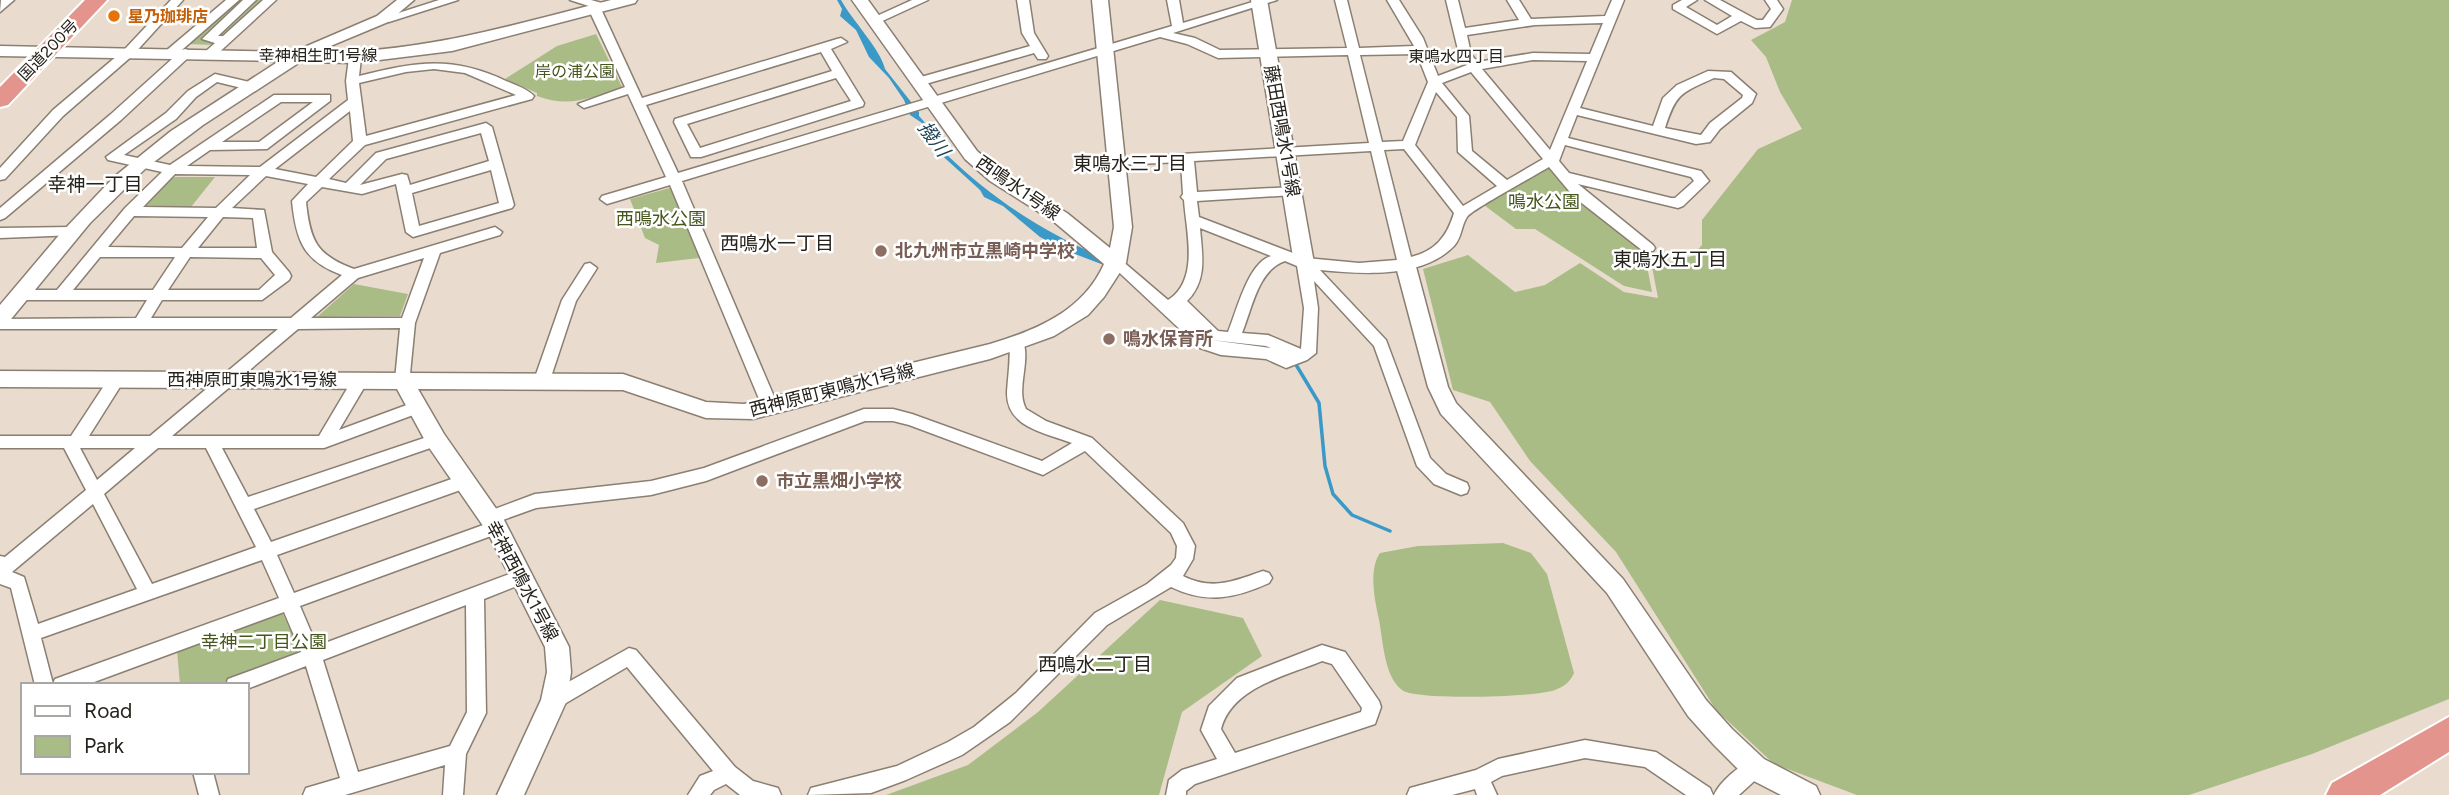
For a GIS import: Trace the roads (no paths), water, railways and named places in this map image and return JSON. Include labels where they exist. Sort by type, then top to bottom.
[{"type":"highway","name":"国道200号","points":[[0,100],[86,0]]},
{"type":"highway","name":"国道200号","points":[[0,88],[97,0]]},
{"type":"highway","points":[[2344,795],[2382,776],[2449,733]]},
{"type":"street","points":[[0,8],[8,0]]},
{"type":"street","points":[[0,176],[58,113],[128,52],[177,0]]},
{"type":"street","points":[[0,215],[116,117],[233,0]]},
{"type":"street","points":[[226,40],[208,39],[250,0]]},
{"type":"street","points":[[210,54],[270,0]]},
{"type":"street","points":[[389,18],[406,0]]},
{"type":"street","points":[[0,321],[72,232],[106,195],[141,163],[299,55],[389,18],[452,0]]},
{"type":"street","points":[[576,0],[600,9],[631,89],[674,179],[770,406]]},
{"type":"street","name":"幸神相生町1号線","points":[[0,51],[355,58],[452,47],[629,0]]},
{"type":"street","name":"西鳴水1号線","points":[[860,0],[930,102],[971,155],[996,177],[1060,217],[1116,262]]},
{"type":"street","points":[[874,20],[922,0]]},
{"type":"street","points":[[1023,0],[1028,33],[1049,67]]},
{"type":"street","name":"西神原町東鳴水1号線","points":[[0,379],[623,383],[653,391],[677,403],[736,413],[1017,342],[1055,327],[1079,311],[1094,297],[1116,262],[1124,227],[1100,0]]},
{"type":"street","points":[[1173,0],[1178,27]]},
{"type":"street","points":[[1340,0],[1405,263],[1438,387],[1448,408],[1615,586],[1697,708],[1755,768],[1807,795]]},
{"type":"street","points":[[1392,0],[1417,38],[1434,82],[1463,116],[1465,152],[1505,186]]},
{"type":"street","points":[[1452,0],[1465,54],[1475,68],[1553,159],[1563,176],[1579,194],[1648,248]]},
{"type":"street","points":[[1513,0],[1528,24]]},
{"type":"street","points":[[1190,219],[1304,263],[1340,269],[1405,263],[1432,256],[1448,244],[1456,232],[1461,213],[1553,159],[1618,0]]},
{"type":"street","points":[[1691,0],[1677,7],[1717,30],[1741,16]]},
{"type":"street","points":[[1711,0],[1755,24],[1766,24],[1777,9],[1771,0]]},
{"type":"street","points":[[607,199],[1263,1]]},
{"type":"street","name":"藤田西鳴水1号線","points":[[1263,1],[1268,52],[1304,263]]},
{"type":"street","points":[[1459,33],[1569,19],[1610,20]]},
{"type":"street","points":[[1157,33],[1191,41],[1218,54],[1420,50]]},
{"type":"street","points":[[638,103],[841,42]]},
{"type":"street","points":[[824,47],[858,103],[696,154],[680,122],[839,73]]},
{"type":"street","points":[[918,82],[1037,48]]},
{"type":"street","points":[[1408,145],[1434,82],[1475,68],[1538,55],[1595,58]]},
{"type":"street","points":[[355,58],[352,81],[360,142]]},
{"type":"street","points":[[352,81],[421,68],[451,66],[484,76],[528,96],[360,142],[299,201],[301,233],[316,258],[353,274]]},
{"type":"street","points":[[1572,110],[1657,130],[1705,139],[1715,126],[1748,100],[1749,93],[1727,75],[1712,74],[1681,88],[1667,101],[1657,130]]},
{"type":"street","points":[[254,87],[215,78],[192,94],[171,116],[113,157],[172,170],[263,171],[318,183],[349,188],[362,190],[402,178],[413,232],[507,205],[486,127],[381,156],[349,188]]},
{"type":"street","points":[[584,104],[631,89]]},
{"type":"street","points":[[61,295],[130,211],[172,170],[205,146],[278,98],[326,98],[262,146],[205,146]]},
{"type":"street","points":[[140,324],[156,296],[220,212],[263,171],[354,102]]},
{"type":"street","points":[[773,130],[782,148]]},
{"type":"street","points":[[1560,140],[1696,174],[1702,181],[1678,203],[1671,203],[1563,176]]},
{"type":"street","points":[[1117,161],[1408,145]]},
{"type":"street","points":[[1408,145],[1461,213]]},
{"type":"street","points":[[1172,304],[1188,291],[1196,271],[1188,197],[1187,156]]},
{"type":"street","points":[[405,191],[495,164]]},
{"type":"street","points":[[1188,197],[1293,191]]},
{"type":"street","points":[[19,295],[261,296],[284,276],[265,253],[259,213],[130,211]]},
{"type":"street","points":[[461,218],[465,240]]},
{"type":"street","points":[[0,233],[72,232]]},
{"type":"street","points":[[43,683],[18,582],[1,574],[353,274],[495,232]]},
{"type":"street","points":[[403,380],[408,323],[434,250]]},
{"type":"street","points":[[97,252],[265,253]]},
{"type":"street","points":[[1233,338],[1260,270],[1270,261],[1285,256]]},
{"type":"street","points":[[1116,262],[1172,304],[1199,319],[1207,332],[1233,338],[1268,341],[1295,358]]},
{"type":"street","points":[[1172,304],[1197,340],[1212,347],[1267,352],[1295,358],[1308,353],[1310,344],[1311,309],[1304,263]]},
{"type":"street","points":[[1304,263],[1381,344],[1423,461],[1440,479],[1461,488]]},
{"type":"street","points":[[541,383],[569,300],[590,268]]},
{"type":"street","points":[[0,321],[140,324],[408,323]]},
{"type":"street","points":[[818,795],[919,767],[969,741],[1022,701],[1104,616],[1170,578],[1184,563],[1186,545],[1177,528],[1086,442],[1069,433],[1046,429],[1028,420],[1016,408],[1014,394],[1020,362],[1017,342]]},
{"type":"street","points":[[117,379],[72,448],[148,593]]},
{"type":"street","name":"幸神西鳴水1号線","points":[[403,380],[463,482],[493,522],[557,647],[559,672],[554,700],[546,723],[510,795]]},
{"type":"street","points":[[324,442],[360,381]]},
{"type":"street","points":[[0,442],[324,442],[418,407]]},
{"type":"street","points":[[68,683],[289,603],[493,522],[535,502],[567,496],[652,488],[706,474],[864,415],[893,415],[912,420],[1043,467],[1086,442]]},
{"type":"street","points":[[242,506],[436,439]]},
{"type":"street","points":[[211,442],[268,553],[312,655],[352,783]]},
{"type":"street","points":[[31,634],[268,553],[463,482]]},
{"type":"street","points":[[240,683],[521,577]]},
{"type":"street","points":[[1170,578],[1206,593],[1241,589],[1263,578]]},
{"type":"street","points":[[453,795],[456,753],[477,713],[475,594]]},
{"type":"street","points":[[1176,795],[1176,787],[1189,777],[1357,723],[1368,718],[1373,707],[1338,658],[1322,653],[1244,684],[1216,712],[1211,730],[1229,762]]},
{"type":"street","points":[[554,700],[629,656],[728,774],[748,789],[771,795]]},
{"type":"street","points":[[1417,795],[1483,787],[1498,768],[1585,749],[1649,758],[1703,795]]},
{"type":"street","points":[[313,795],[456,753]]},
{"type":"street","points":[[1724,795],[1755,768]]},
{"type":"street","points":[[204,774],[209,795]]},
{"type":"street","points":[[698,795],[707,783],[728,774]]},
{"type":"water","name":"撥川","points":[[837,0],[841,0],[878,53],[885,69],[919,112],[919,116],[947,155],[984,188],[1024,216],[1067,241],[1113,261],[1109,267],[1040,237],[1003,206],[984,197],[980,190],[936,150],[922,123],[910,115],[904,100],[889,78],[869,57],[856,30],[840,16],[842,9]]},
{"type":"waterway","points":[[1231,343],[1258,345],[1249,344]]},
{"type":"waterway","points":[[1295,363],[1319,403],[1325,466],[1333,494],[1352,515],[1390,531]]},
{"type":"place","name":"星乃珈琲店","points":[[114,16]]},
{"type":"place","name":"北九州市立黒崎中学校","points":[[881,251]]},
{"type":"place","name":"鳴水保育所","points":[[1109,339]]},
{"type":"place","name":"市立黒畑小学校","points":[[762,481]]},
{"type":"district","name":"東鳴水四丁目","points":[[1456,56]]},
{"type":"district","name":"東鳴水三丁目","points":[[1130,163]]},
{"type":"district","name":"幸神一丁目","points":[[95,184]]},
{"type":"district","name":"西鳴水一丁目","points":[[777,243]]},
{"type":"district","name":"東鳴水五丁目","points":[[1670,259]]},
{"type":"district","name":"西鳴水二丁目","points":[[1095,664]]},
{"type":"park label","name":"岸の浦公園","points":[[575,71]]},
{"type":"park label","name":"鳴水公園","points":[[1544,202]]},
{"type":"park label","name":"西鳴水公園","points":[[661,219]]},
{"type":"park label","name":"幸神二丁目公園","points":[[264,642]]}]
